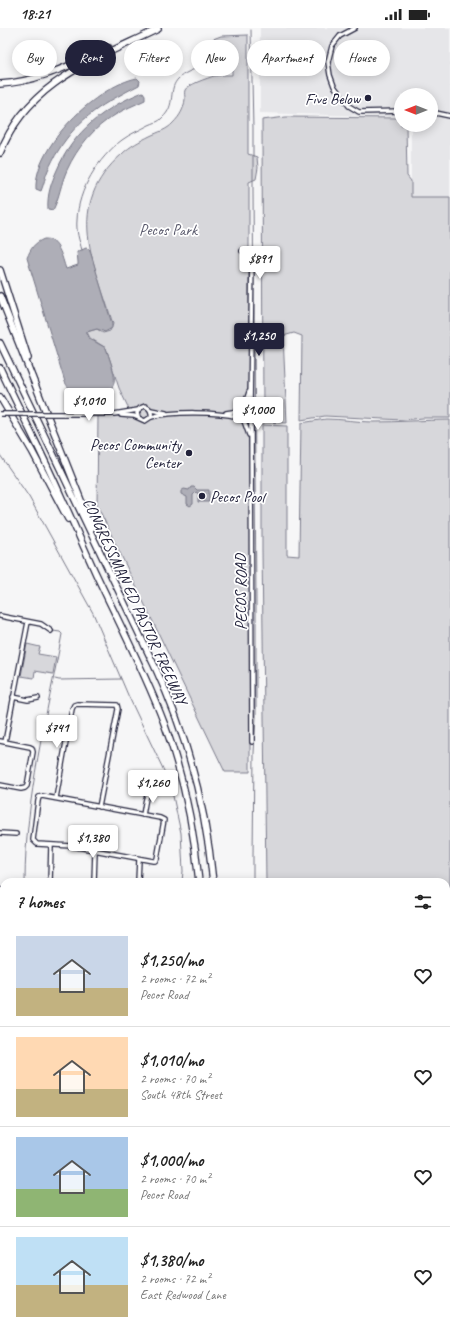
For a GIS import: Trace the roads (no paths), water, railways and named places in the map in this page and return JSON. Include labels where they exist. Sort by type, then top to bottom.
[{"type":"highway","points":[[0,84],[26,81],[49,74],[159,28]]},
{"type":"highway","points":[[0,153],[10,132],[21,115],[34,100],[50,86],[83,66],[159,28]]},
{"type":"highway","points":[[0,270],[40,394]]},
{"type":"highway","points":[[0,296],[107,566]]},
{"type":"highway","name":"CONGRESSMAN ED PASTOR FREEWAY","points":[[0,343],[161,680],[180,729],[199,792],[207,831],[213,878]]},
{"type":"highway","name":"CONGRESSMAN ED PASTOR FREEWAY","points":[[0,368],[149,686],[180,772],[195,842],[200,878]]},
{"type":"highway","points":[[0,397],[32,451],[95,573]]},
{"type":"street","points":[[355,28],[340,36],[332,46],[328,62],[330,76],[334,86],[349,106],[359,112],[394,111]]},
{"type":"street","points":[[438,113],[450,116]]},
{"type":"street","points":[[0,414],[114,414],[138,417],[145,421],[151,417],[169,414],[221,414],[239,416],[244,421],[251,420],[254,414],[250,407],[252,259],[249,252],[242,251]]},
{"type":"street","points":[[221,414],[239,411],[244,407],[250,386]]},
{"type":"street","points":[[114,414],[138,410],[144,406],[150,410],[169,414]]},
{"type":"street","points":[[244,407],[250,407]]},
{"type":"street","points":[[138,410],[138,417]]},
{"type":"street","points":[[150,410],[151,417]]},
{"type":"street","points":[[239,411],[239,416]]},
{"type":"street","name":"PECOS ROAD","points":[[251,420],[252,742]]},
{"type":"street","name":"PECOS ROAD","points":[[244,421],[251,441]]},
{"type":"street","points":[[0,616],[41,624],[51,631]]},
{"type":"street","points":[[5,742],[28,622]]},
{"type":"street","points":[[13,697],[28,700],[38,698]]},
{"type":"street","points":[[56,798],[72,709],[74,705],[117,705],[118,709],[99,807]]},
{"type":"street","points":[[0,741],[32,748],[33,752],[27,786],[21,789],[0,785]]},
{"type":"street","points":[[143,815],[146,798],[152,787]]},
{"type":"street","points":[[39,797],[56,798],[164,820],[157,859],[155,861],[139,860],[72,846],[37,844],[34,840],[39,797]]},
{"type":"street","points":[[0,833],[16,834]]},
{"type":"street","points":[[50,878],[51,845]]},
{"type":"street","points":[[94,878],[95,851]]},
{"type":"street","points":[[138,878],[139,860]]},
{"type":"waterway","points":[[251,30],[256,604],[256,717],[254,753],[253,878]]},
{"type":"waterway","points":[[82,250],[77,228],[78,209],[85,186],[97,165],[113,147],[122,140],[158,121],[167,113],[171,103],[175,82],[182,75],[191,71]]},
{"type":"waterway","points":[[0,455],[29,497],[93,613],[128,695],[165,773],[173,796],[181,833],[182,878]]},
{"type":"waterway","points":[[25,878],[26,851],[33,788],[62,634],[60,632],[53,631]]},
{"type":"waterway","points":[[55,679],[121,679]]},
{"type":"place","name":"Five Below","points":[[368,98]]},
{"type":"place","name":"Pecos Community Center","points":[[189,453]]},
{"type":"place","name":"Pecos Pool","points":[[202,496]]},
{"type":"park label","name":"Pecos Park","points":[[168,229]]}]
